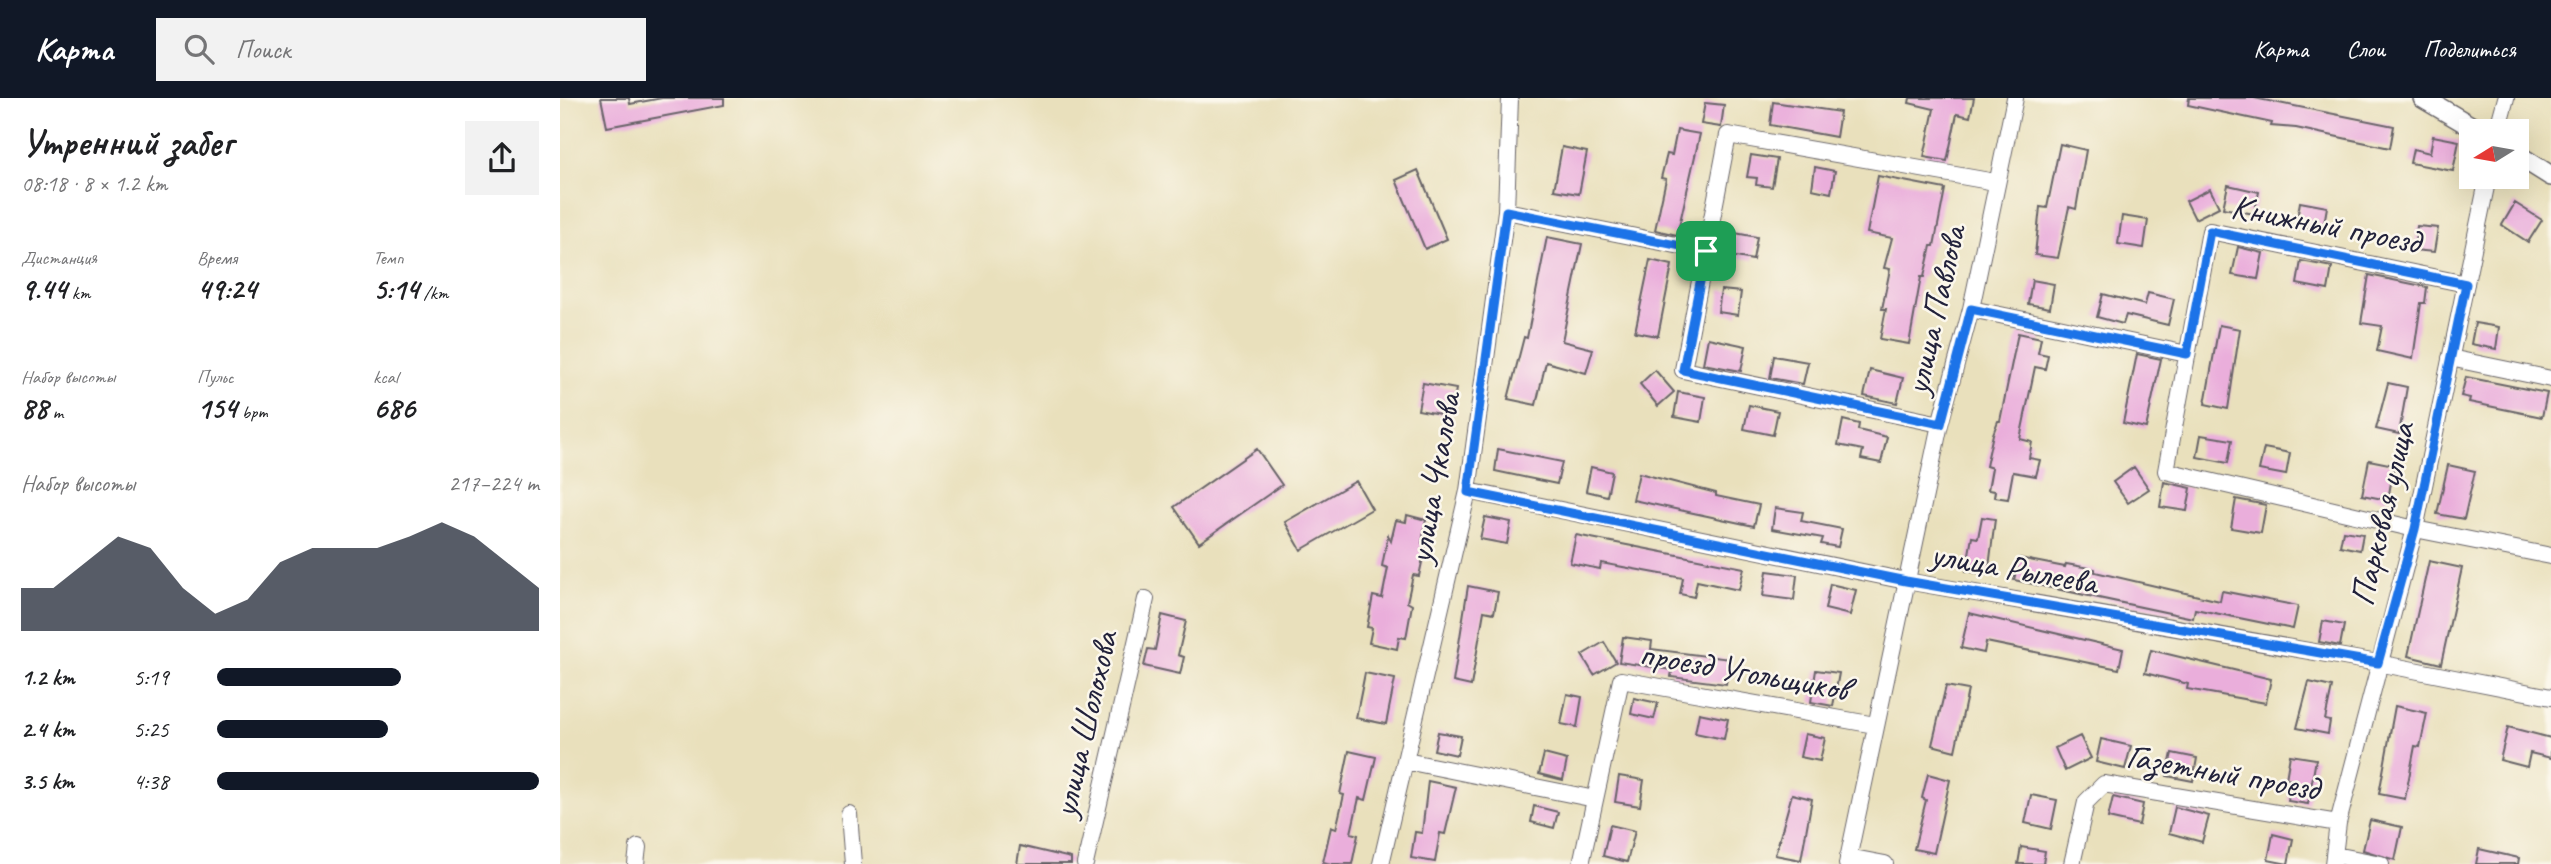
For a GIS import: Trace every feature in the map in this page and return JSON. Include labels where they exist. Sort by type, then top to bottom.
[{"type":"street","name":"улица Чкалова","points":[[1381,864],[1468,492],[1506,211],[1510,98]]},
{"type":"street","name":"улица Павлова","points":[[1847,860],[1941,424],[1971,309],[1995,182],[2015,98]]},
{"type":"street","points":[[2423,98],[2459,119]]},
{"type":"street","points":[[2500,119],[2506,98]]},
{"type":"street","points":[[1941,424],[1683,370],[1728,135],[1995,182]]},
{"type":"street","points":[[2529,162],[2551,176]]},
{"type":"street","name":"Парковая улица","points":[[2334,859],[2338,824],[2415,529],[2486,189]]},
{"type":"street","points":[[1506,211],[1706,251]]},
{"type":"street","name":"Книжный проезд","points":[[2415,529],[2166,471],[2210,231],[2466,284]]},
{"type":"street","points":[[1971,309],[2187,354]]},
{"type":"street","points":[[2450,358],[2551,379]]},
{"type":"street","name":"улица Рылеева","points":[[1468,492],[1906,581],[2378,663],[2551,697]]},
{"type":"street","points":[[2415,529],[2551,556]]},
{"type":"street","name":"улица Шолохова","points":[[1085,864],[1146,599]]},
{"type":"street","name":"проезд Угольщиков","points":[[1581,864],[1621,680],[1875,725]]},
{"type":"street","points":[[1406,761],[1595,799]]},
{"type":"street","name":"Газетный проезд","points":[[2073,864],[2086,802],[2104,784],[2338,824]]},
{"type":"street","points":[[849,814],[853,864]]},
{"type":"street","points":[[636,864],[638,847]]},
{"type":"street","points":[[2334,859],[2381,864]]},
{"type":"street","points":[[1847,860],[1885,864]]},
{"type":"building","points":[[601,98],[629,98],[630,104],[662,98],[724,98],[724,105],[607,127]]},
{"type":"building","points":[[1910,98],[1974,98],[1970,117],[1957,114],[1947,161],[1924,157],[1934,109],[1909,103]]},
{"type":"building","points":[[2189,98],[2254,98],[2394,126],[2390,148],[2296,128],[2271,126],[2272,123],[2188,105]]},
{"type":"building","points":[[1773,102],[1840,112],[1836,137],[1770,125]]},
{"type":"building","points":[[1705,103],[1724,105],[1721,127],[1701,124]]},
{"type":"building","points":[[1677,130],[1700,134],[1677,235],[1655,230],[1666,179],[1661,178],[1667,154],[1672,155]]},
{"type":"building","points":[[2433,136],[2459,141],[2453,171],[2410,163],[2413,149],[2430,153]]},
{"type":"building","points":[[2060,144],[2086,150],[2076,209],[2069,207],[2058,258],[2035,255],[2040,207],[2047,208]]},
{"type":"building","points":[[1562,147],[1587,152],[1579,194],[1554,190]]},
{"type":"building","points":[[1751,155],[1777,159],[1772,187],[1756,185],[1757,178],[1747,177]]},
{"type":"building","points":[[1815,167],[1835,171],[1831,193],[1812,189]]},
{"type":"building","points":[[1418,170],[1447,239],[1425,249],[1396,180]]},
{"type":"building","points":[[1878,176],[1945,189],[1934,246],[1931,246],[1924,277],[1921,277],[1909,344],[1880,339],[1886,309],[1882,309],[1890,269],[1884,268],[1892,238],[1867,233]]},
{"type":"building","points":[[2228,185],[2259,192],[2254,214],[2223,208]]},
{"type":"building","points":[[2210,189],[2219,207],[2195,219],[2186,201]]},
{"type":"building","points":[[2300,202],[2327,207],[2323,230],[2296,225]]},
{"type":"building","points":[[2515,203],[2542,220],[2528,242],[2502,225]]},
{"type":"building","points":[[2122,216],[2148,220],[2144,248],[2118,244]]},
{"type":"building","points":[[2417,226],[2438,228],[2434,252],[2414,250]]},
{"type":"building","points":[[1735,233],[1757,237],[1753,260],[1730,256]]},
{"type":"building","points":[[1547,237],[1582,244],[1562,341],[1593,349],[1586,373],[1546,362],[1536,405],[1508,399],[1524,337],[1527,338]]},
{"type":"building","points":[[2238,247],[2263,253],[2258,279],[2232,275]]},
{"type":"building","points":[[1650,260],[1672,265],[1658,336],[1635,332]]},
{"type":"building","points":[[2301,261],[2332,267],[2328,290],[2297,284]]},
{"type":"building","points":[[2369,275],[2427,287],[2425,303],[2421,303],[2413,359],[2377,351],[2382,326],[2361,323]]},
{"type":"building","points":[[2032,280],[2054,284],[2050,308],[2028,304]]},
{"type":"building","points":[[1721,290],[1741,292],[1738,315],[1718,312]]},
{"type":"building","points":[[2148,293],[2174,299],[2168,325],[2126,315],[2123,324],[2097,317],[2103,294],[2145,305]]},
{"type":"building","points":[[2475,323],[2499,327],[2496,349],[2471,344]]},
{"type":"building","points":[[2219,325],[2240,329],[2228,409],[2205,404]]},
{"type":"building","points":[[2018,333],[2041,338],[2038,353],[2048,355],[2045,369],[2035,367],[2020,439],[2032,442],[2029,458],[2040,460],[2036,476],[2013,472],[2008,499],[1994,497],[1995,491],[1988,490],[1992,468],[1986,466],[1993,434],[2000,421]]},
{"type":"building","points":[[1708,338],[1746,346],[1741,371],[1703,364]]},
{"type":"building","points":[[2137,354],[2161,359],[2146,428],[2123,423]]},
{"type":"building","points":[[1774,356],[1808,362],[1803,384],[1770,378]]},
{"type":"building","points":[[1655,370],[1674,392],[1658,406],[1640,384]]},
{"type":"building","points":[[1870,370],[1903,378],[1897,403],[1864,396]]},
{"type":"building","points":[[2466,377],[2547,393],[2542,417],[2469,402],[2470,398],[2461,396]]},
{"type":"building","points":[[1423,383],[1456,389],[1451,416],[1418,410]]},
{"type":"building","points":[[2388,383],[2407,387],[2399,434],[2376,429]]},
{"type":"building","points":[[1678,392],[1705,397],[1701,422],[1674,417]]},
{"type":"building","points":[[1749,405],[1778,411],[1773,435],[1744,429]]},
{"type":"building","points":[[1843,420],[1859,424],[1858,430],[1887,437],[1881,463],[1861,459],[1863,450],[1838,445]]},
{"type":"building","points":[[2201,435],[2232,440],[2228,463],[2197,457]]},
{"type":"building","points":[[2264,448],[2290,453],[2286,475],[2259,470]]},
{"type":"building","points":[[1257,449],[1282,485],[1199,543],[1174,507]]},
{"type":"building","points":[[1498,449],[1562,462],[1557,484],[1495,471]]},
{"type":"building","points":[[2369,460],[2394,465],[2388,500],[2362,495]]},
{"type":"building","points":[[2448,465],[2475,471],[2464,519],[2437,514]]},
{"type":"building","points":[[1591,467],[1612,472],[1607,496],[1586,491]]},
{"type":"building","points":[[2134,467],[2149,489],[2128,503],[2113,482]]},
{"type":"building","points":[[1639,473],[1716,493],[1716,496],[1759,505],[1754,526],[1633,500]]},
{"type":"building","points":[[1356,481],[1372,509],[1301,550],[1285,522]]},
{"type":"building","points":[[2164,482],[2191,488],[2187,511],[2160,507]]},
{"type":"building","points":[[2236,499],[2266,505],[2261,533],[2231,528]]},
{"type":"building","points":[[1775,508],[1803,512],[1801,521],[1842,529],[1838,547],[1821,544],[1823,538],[1772,529]]},
{"type":"building","points":[[1407,515],[1426,520],[1422,543],[1426,544],[1419,576],[1413,575],[1407,602],[1412,605],[1406,638],[1399,637],[1397,649],[1369,643],[1372,628],[1367,627],[1373,596],[1382,598],[1388,568],[1382,566],[1388,535],[1391,541],[1396,520],[1406,522]]},
{"type":"building","points":[[1485,517],[1511,522],[1507,544],[1480,539]]},
{"type":"building","points":[[1982,517],[1995,519],[1988,575],[1966,571],[1972,537],[1978,538]]},
{"type":"building","points":[[2343,531],[2363,534],[2360,550],[2340,546]]},
{"type":"building","points":[[1576,535],[1744,568],[1739,590],[1697,581],[1694,597],[1680,594],[1683,578],[1601,563],[1600,569],[1570,563]]},
{"type":"building","points":[[2019,558],[2065,567],[2066,564],[2095,569],[2095,572],[2220,601],[2222,591],[2298,606],[2293,629],[2195,609],[2193,618],[2014,580]]},
{"type":"building","points":[[2429,561],[2462,568],[2441,664],[2408,656]]},
{"type":"building","points":[[1767,571],[1797,575],[1794,600],[1763,596]]},
{"type":"building","points":[[1830,584],[1856,590],[1850,615],[1825,609]]},
{"type":"building","points":[[1468,586],[1498,592],[1494,613],[1484,611],[1471,686],[1453,682]]},
{"type":"building","points":[[1969,613],[2123,649],[2119,669],[1986,642],[1984,653],[1961,648]]},
{"type":"building","points":[[1162,615],[1186,621],[1178,655],[1184,657],[1180,674],[1144,666],[1148,649],[1155,650]]},
{"type":"building","points":[[2323,621],[2344,625],[2340,646],[2319,642]]},
{"type":"building","points":[[1623,637],[1652,641],[1651,649],[1730,659],[1726,684],[1671,677],[1672,670],[1619,662]]},
{"type":"building","points":[[1604,642],[1616,662],[1594,675],[1582,655]]},
{"type":"building","points":[[2151,650],[2271,679],[2266,703],[2187,689],[2188,684],[2145,673]]},
{"type":"building","points":[[1816,670],[1839,673],[1833,706],[1811,702]]},
{"type":"building","points":[[1365,673],[1395,679],[1386,724],[1356,718]]},
{"type":"building","points":[[2309,682],[2332,687],[2325,720],[2330,721],[2328,734],[2297,728]]},
{"type":"building","points":[[1946,686],[1968,690],[1955,751],[1932,745]]},
{"type":"building","points":[[1567,694],[1582,697],[1577,727],[1561,724]]},
{"type":"building","points":[[1634,698],[1658,703],[1654,719],[1631,714]]},
{"type":"building","points":[[2395,706],[2427,713],[2420,747],[2415,746],[2405,799],[2379,794]]},
{"type":"building","points":[[1699,713],[1728,719],[1724,739],[1695,733]]},
{"type":"building","points":[[2508,727],[2551,738],[2551,758],[2530,753],[2527,767],[2500,760]]},
{"type":"building","points":[[1438,732],[1461,736],[1457,755],[1434,750]]},
{"type":"building","points":[[1805,734],[1825,738],[1820,761],[1800,757]]},
{"type":"building","points":[[2080,736],[2091,758],[2065,771],[2055,748]]},
{"type":"building","points":[[2101,739],[2131,746],[2125,769],[2096,762]]},
{"type":"building","points":[[1349,751],[1376,757],[1366,800],[1359,798],[1351,833],[1358,835],[1352,864],[1332,864],[1323,862],[1331,827],[1336,829],[1344,795],[1340,794]]},
{"type":"building","points":[[2172,753],[2197,758],[2193,781],[2167,776]]},
{"type":"building","points":[[1544,754],[1567,760],[1563,780],[1539,774]]},
{"type":"building","points":[[2290,755],[2316,759],[2308,804],[2288,801],[2291,780],[2286,779]]},
{"type":"building","points":[[1928,774],[1950,780],[1934,853],[1914,849],[1926,800],[1922,798]]},
{"type":"building","points":[[1619,776],[1644,780],[1640,806],[1615,802]]},
{"type":"building","points":[[1428,781],[1456,787],[1445,834],[1440,833],[1435,862],[1411,858],[1415,832],[1422,833]]},
{"type":"building","points":[[1792,794],[1812,799],[1801,860],[1775,855]]},
{"type":"building","points":[[2031,795],[2057,800],[2051,829],[2025,823]]},
{"type":"building","points":[[2113,797],[2143,804],[2139,825],[2108,818]]},
{"type":"building","points":[[1534,806],[1558,812],[1554,828],[1531,822]]},
{"type":"building","points":[[2175,807],[2209,816],[2202,842],[2169,833]]},
{"type":"building","points":[[2370,820],[2402,827],[2395,860],[2363,850]]},
{"type":"building","points":[[1610,825],[1635,831],[1627,862],[1603,856]]},
{"type":"building","points":[[2273,834],[2293,839],[2288,864],[2268,860]]},
{"type":"building","points":[[1020,846],[1071,858],[1071,864],[1017,864]]},
{"type":"building","points":[[2021,847],[2045,851],[2043,864],[2018,864]]},
{"type":"building","points":[[2479,849],[2519,858],[2518,864],[2476,864]]},
{"type":"route","points":[[1506,211],[1706,251],[1683,370],[1941,424],[1971,309],[2187,354],[2210,231],[2466,284],[2415,529],[2378,663],[1906,581],[1468,492],[1506,211]]}]
